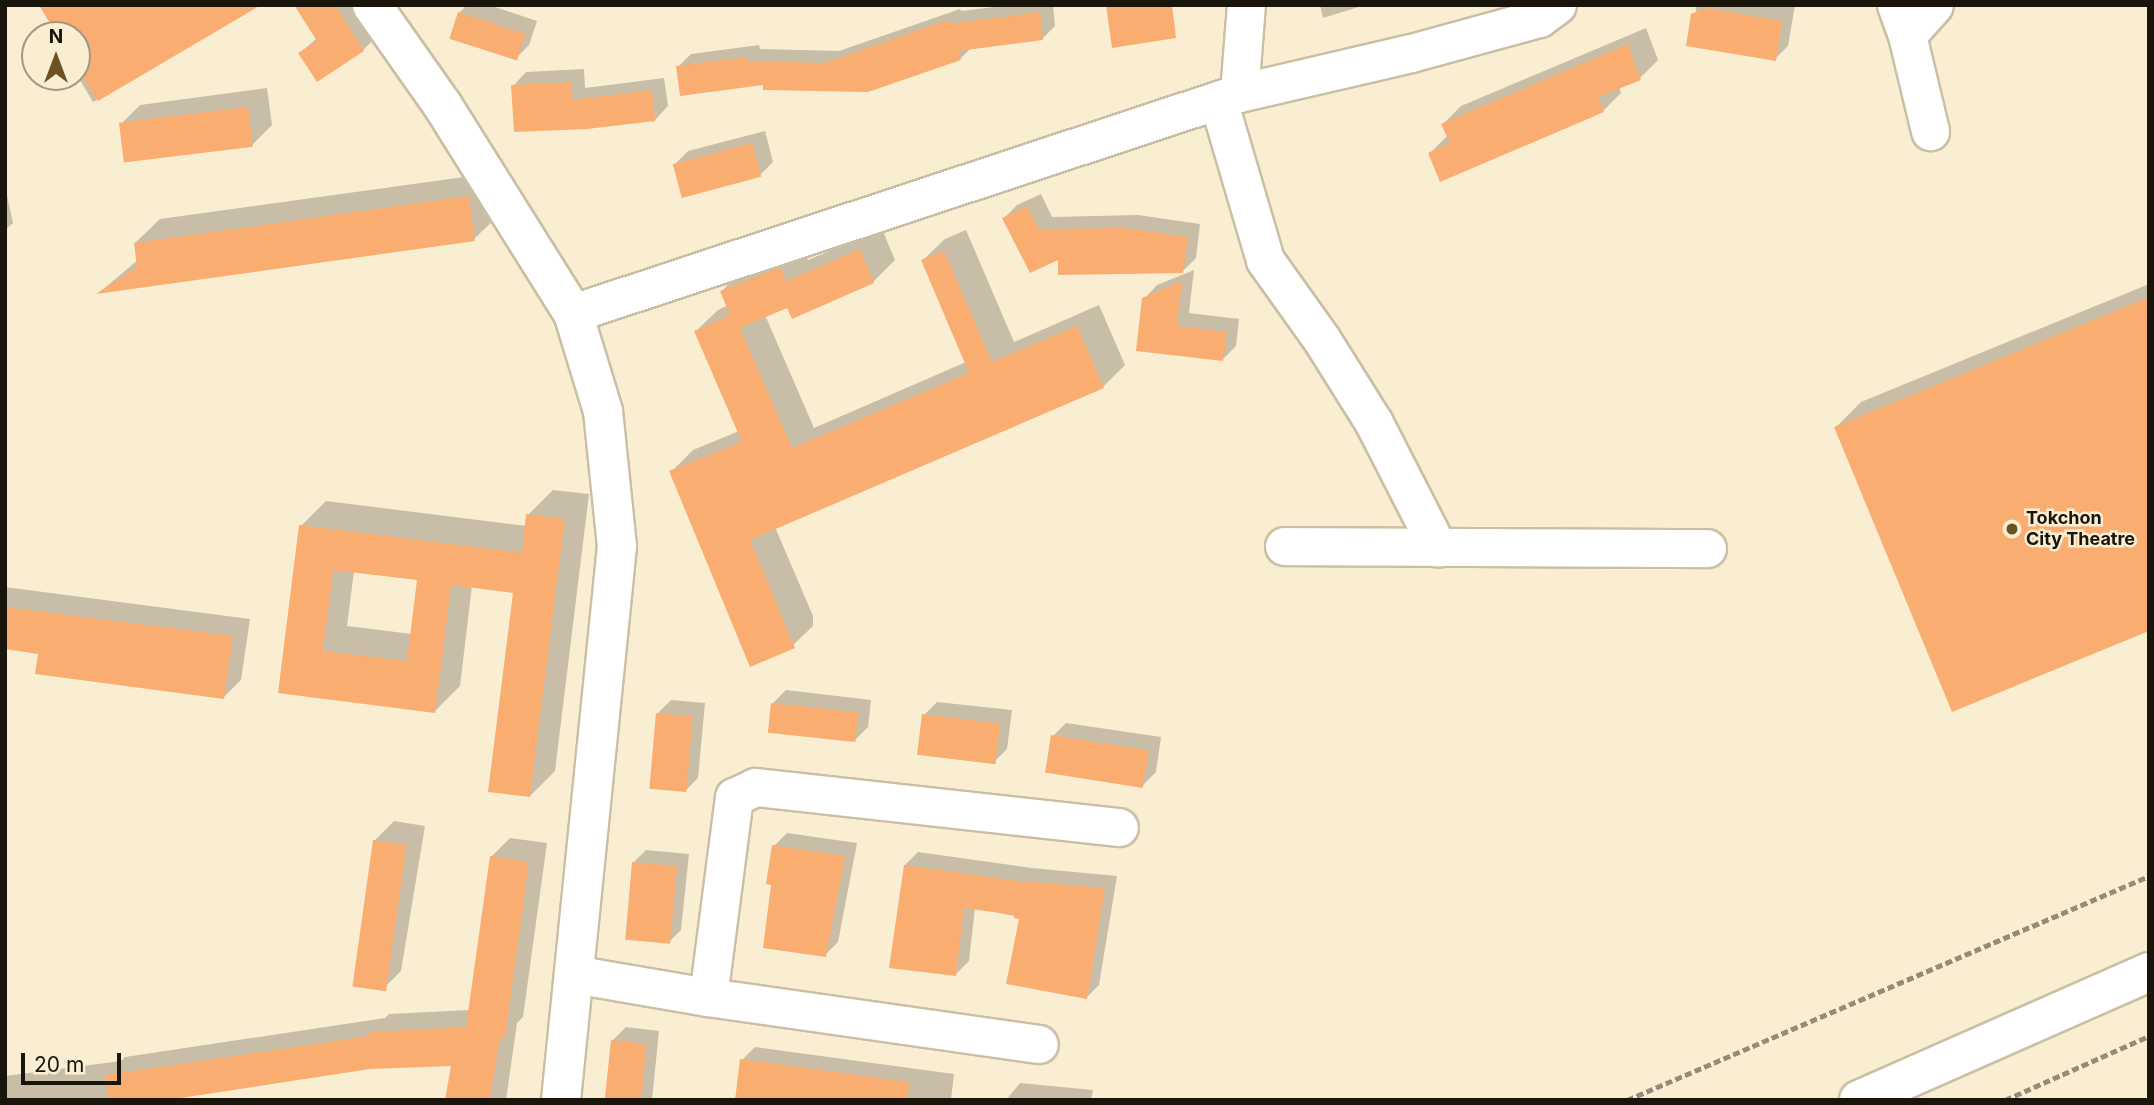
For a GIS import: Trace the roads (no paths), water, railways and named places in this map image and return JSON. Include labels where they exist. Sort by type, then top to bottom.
[{"type":"street","points":[[372,5],[443,106],[573,313],[603,411],[617,546],[561,1100]]},
{"type":"street","points":[[1246,5],[1228,97],[1265,261],[1322,340],[1374,424],[1438,548]]},
{"type":"street","points":[[573,313],[1228,97],[1423,50],[1539,18],[1557,5]]},
{"type":"street","points":[[1930,131],[1902,20],[1934,5]]},
{"type":"street","points":[[1284,546],[1707,548]]},
{"type":"street","points":[[708,997],[734,797],[755,787],[1119,827]]},
{"type":"street","points":[[1859,1100],[2149,972]]},
{"type":"street","points":[[573,974],[708,997],[1039,1044]]},
{"type":"place","name":"Tokchon City Theatre","points":[[2012,529]]}]
